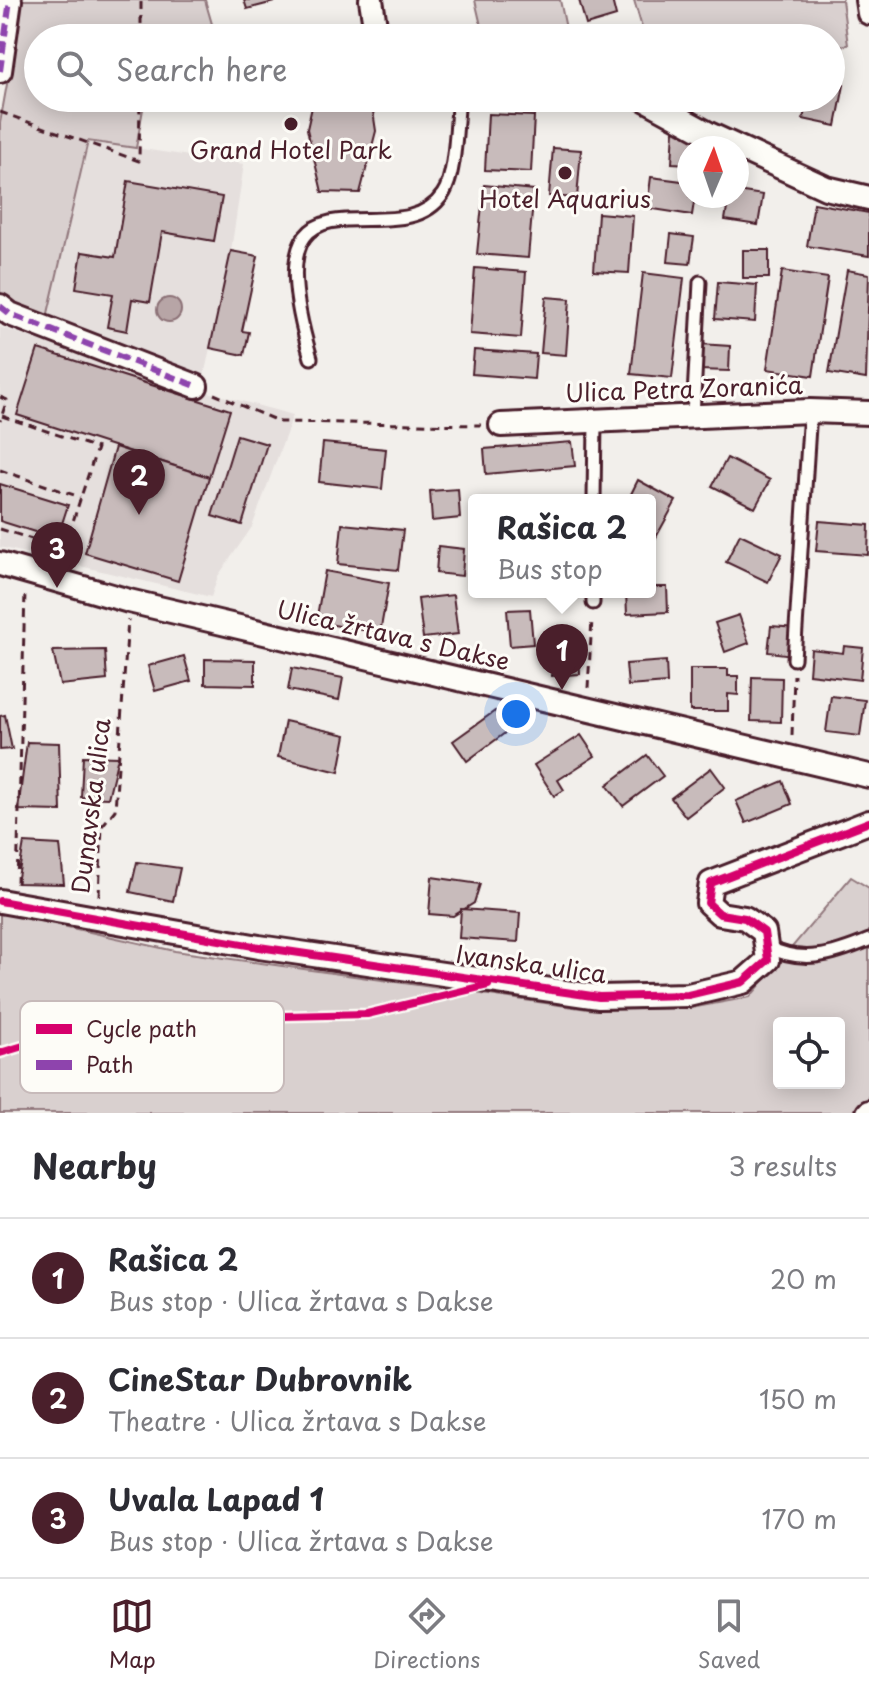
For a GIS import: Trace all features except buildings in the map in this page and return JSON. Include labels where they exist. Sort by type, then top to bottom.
[{"type":"street","points":[[0,71],[10,0]]},
{"type":"street","points":[[371,0],[375,24]]},
{"type":"street","points":[[867,0],[869,13]]},
{"type":"street","points":[[669,112],[826,188],[869,198]]},
{"type":"street","points":[[0,306],[10,314],[196,386]]},
{"type":"street","name":"Ulica Petra Zoranića","points":[[501,425],[810,411],[869,413]]},
{"type":"street","name":"Ulica žrtava s Dakse","points":[[0,564],[129,601],[869,776]]},
{"type":"street","points":[[766,946],[764,932],[745,918],[720,914],[708,903],[711,883],[869,822]]},
{"type":"street","name":"Ivanska ulica","points":[[8,903],[599,997],[688,995],[743,982],[768,960],[766,946]]},
{"type":"lane","points":[[311,358],[301,321],[296,262],[300,243],[311,230],[330,221],[403,216],[434,205],[448,184],[457,112]]},
{"type":"lane","points":[[693,416],[700,282]]},
{"type":"lane","points":[[794,659],[810,411]]},
{"type":"lane","points":[[594,494],[595,421]]},
{"type":"lane","points":[[766,946],[780,953],[811,959],[869,940]]},
{"type":"path","points":[[141,0],[141,24]]},
{"type":"path","points":[[0,112],[139,161],[140,112]]},
{"type":"path","points":[[196,386],[280,422],[501,425]]},
{"type":"path","points":[[0,397],[7,400],[1,419],[97,448],[60,561]]},
{"type":"path","points":[[0,470],[81,497]]},
{"type":"path","points":[[0,529],[64,549]]},
{"type":"path","points":[[8,903],[26,572]]},
{"type":"path","points":[[587,708],[593,598]]},
{"type":"path","points":[[791,756],[794,659]]},
{"type":"shaded area","points":[[22,0],[205,0],[212,24],[24,24],[24,112],[142,112],[136,148],[88,141],[46,322],[0,309],[0,123]]},
{"type":"shaded area","points":[[475,0],[560,0],[565,24],[481,24]]},
{"type":"shaded area","points":[[634,0],[842,0],[848,45],[845,45],[845,24],[641,24]]},
{"type":"shaded area","points":[[88,141],[244,164],[231,251],[201,390],[293,415],[252,527],[218,576],[211,597],[0,547],[0,327],[42,341]]},
{"type":"shaded area","points":[[169,298],[178,301],[181,310],[178,319],[169,322],[160,319],[157,310],[160,301]]},
{"type":"shaded area","points":[[851,877],[869,888],[869,1113],[0,1113],[0,912],[175,951],[595,1010],[691,1008],[750,997]]},
{"type":"marked path","points":[[0,71],[10,0]]},
{"type":"marked path","points":[[0,306],[10,314],[196,386]]},
{"type":"cycle path","points":[[0,901],[259,947],[599,997],[688,995],[743,982],[768,960],[764,932],[745,918],[720,914],[708,903],[711,883],[869,822]]},
{"type":"cycle path","points":[[284,1016],[367,1014],[488,985]]},
{"type":"cycle path","points":[[0,1053],[20,1047]]},
{"type":"place","name":"Grand Hotel Park","points":[[291,124]]},
{"type":"place","name":"Hotel Aquarius","points":[[565,173]]},
{"type":"place","name":"CineStar Dubrovnik","points":[[139,515]]},
{"type":"place","name":"Uvala Lapad 1","points":[[57,588]]},
{"type":"place","name":"Rašica 2","points":[[562,690]]}]
